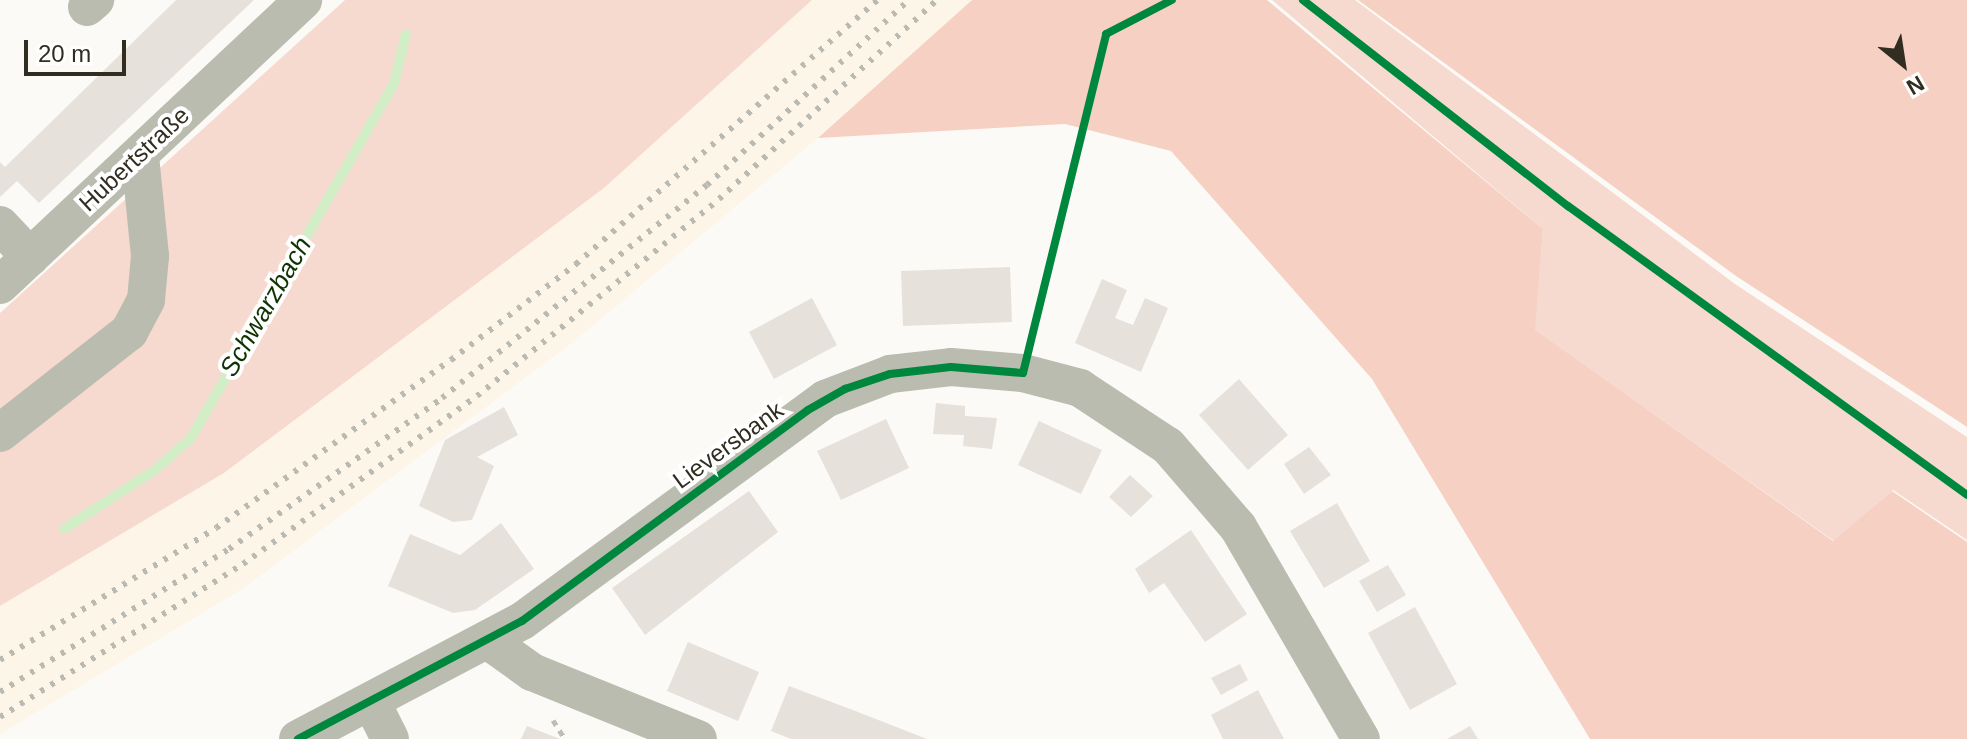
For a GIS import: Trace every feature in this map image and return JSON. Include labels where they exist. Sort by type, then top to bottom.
[{"type":"street","name":"Hubertstraße","points":[[0,285],[303,0]]},
{"type":"street","points":[[0,433],[129,332],[146,300],[150,256],[140,155]]},
{"type":"street","points":[[0,225],[30,257]]},
{"type":"street","name":"Lieversbank","points":[[298,739],[490,642],[845,389],[890,374],[951,367],[1023,373],[1092,395],[1168,446],[1208,487],[1266,571],[1361,739]]},
{"type":"street","points":[[490,642],[532,672],[698,739]]},
{"type":"street","points":[[372,703],[390,739]]},
{"type":"shaded area","points":[[345,0],[812,0],[604,188],[224,473],[0,606],[0,313]]},
{"type":"shaded area","points":[[812,0],[972,0],[818,138],[572,343],[241,590],[0,734],[0,606],[224,473],[604,188]]},
{"type":"shaded area","points":[[972,0],[1267,0],[1543,229],[1535,330],[1833,541],[1892,491],[1967,542],[1967,739],[1590,739],[1372,379],[1171,151],[1065,124],[818,138]]},
{"type":"shaded area","points":[[1272,0],[1355,0],[1735,284],[1967,437],[1967,540],[1893,490],[1834,541],[1534,330],[1543,229]]},
{"type":"shaded area","points":[[1358,0],[1967,0],[1967,427],[1736,276]]},
{"type":"building","points":[[176,0],[254,0],[39,203],[17,181],[0,197],[0,162],[5,167]]},
{"type":"building","points":[[1010,267],[1012,322],[903,326],[901,271]]},
{"type":"building","points":[[1102,279],[1127,290],[1115,318],[1133,325],[1145,298],[1168,308],[1141,372],[1075,343]]},
{"type":"building","points":[[812,298],[837,345],[774,379],[749,332]]},
{"type":"building","points":[[1239,379],[1288,435],[1248,470],[1199,415]]},
{"type":"building","points":[[936,403],[965,406],[965,416],[997,418],[992,449],[963,446],[964,435],[933,434]]},
{"type":"building","points":[[504,407],[518,435],[477,457],[494,466],[472,520],[453,522],[419,506],[445,440]]},
{"type":"building","points":[[886,419],[909,468],[841,500],[817,451]]},
{"type":"building","points":[[1039,421],[1102,450],[1081,494],[1018,465]]},
{"type":"building","points":[[1309,447],[1331,475],[1304,494],[1284,464]]},
{"type":"building","points":[[1130,475],[1153,496],[1131,517],[1109,497]]},
{"type":"building","points":[[749,491],[778,532],[645,635],[612,588]]},
{"type":"building","points":[[1337,503],[1370,561],[1324,588],[1290,531]]},
{"type":"building","points":[[501,523],[534,569],[475,610],[453,613],[388,586],[410,534],[460,555]]},
{"type":"building","points":[[1191,530],[1247,614],[1205,642],[1164,583],[1149,593],[1135,569]]},
{"type":"building","points":[[1388,565],[1406,595],[1377,612],[1359,581]]},
{"type":"building","points":[[1415,607],[1457,684],[1410,710],[1368,633]]},
{"type":"building","points":[[688,642],[759,672],[738,721],[667,691]]},
{"type":"building","points":[[1240,664],[1248,680],[1221,695],[1211,678]]},
{"type":"building","points":[[789,686],[927,739],[791,739],[771,731]]},
{"type":"building","points":[[1258,690],[1284,739],[1223,739],[1211,715]]},
{"type":"building","points":[[527,726],[560,739],[521,739]]},
{"type":"building","points":[[1470,726],[1478,739],[1447,739]]},
{"type":"waterway","name":"Schwarzbach","points":[[64,529],[155,470],[191,438],[394,83],[406,34]]},
{"type":"railway","points":[[0,660],[216,528],[451,360],[576,264],[878,0]]},
{"type":"railway","points":[[0,692],[229,549],[442,398],[707,185],[909,0]]},
{"type":"railway","points":[[0,717],[243,564],[477,396],[719,199],[937,0]]},
{"type":"cycle path","points":[[298,739],[522,621],[808,410],[845,389],[890,374],[951,367],[1023,373],[1106,34],[1172,0]]},
{"type":"cycle path","points":[[1303,0],[1568,206],[1967,495]]}]
